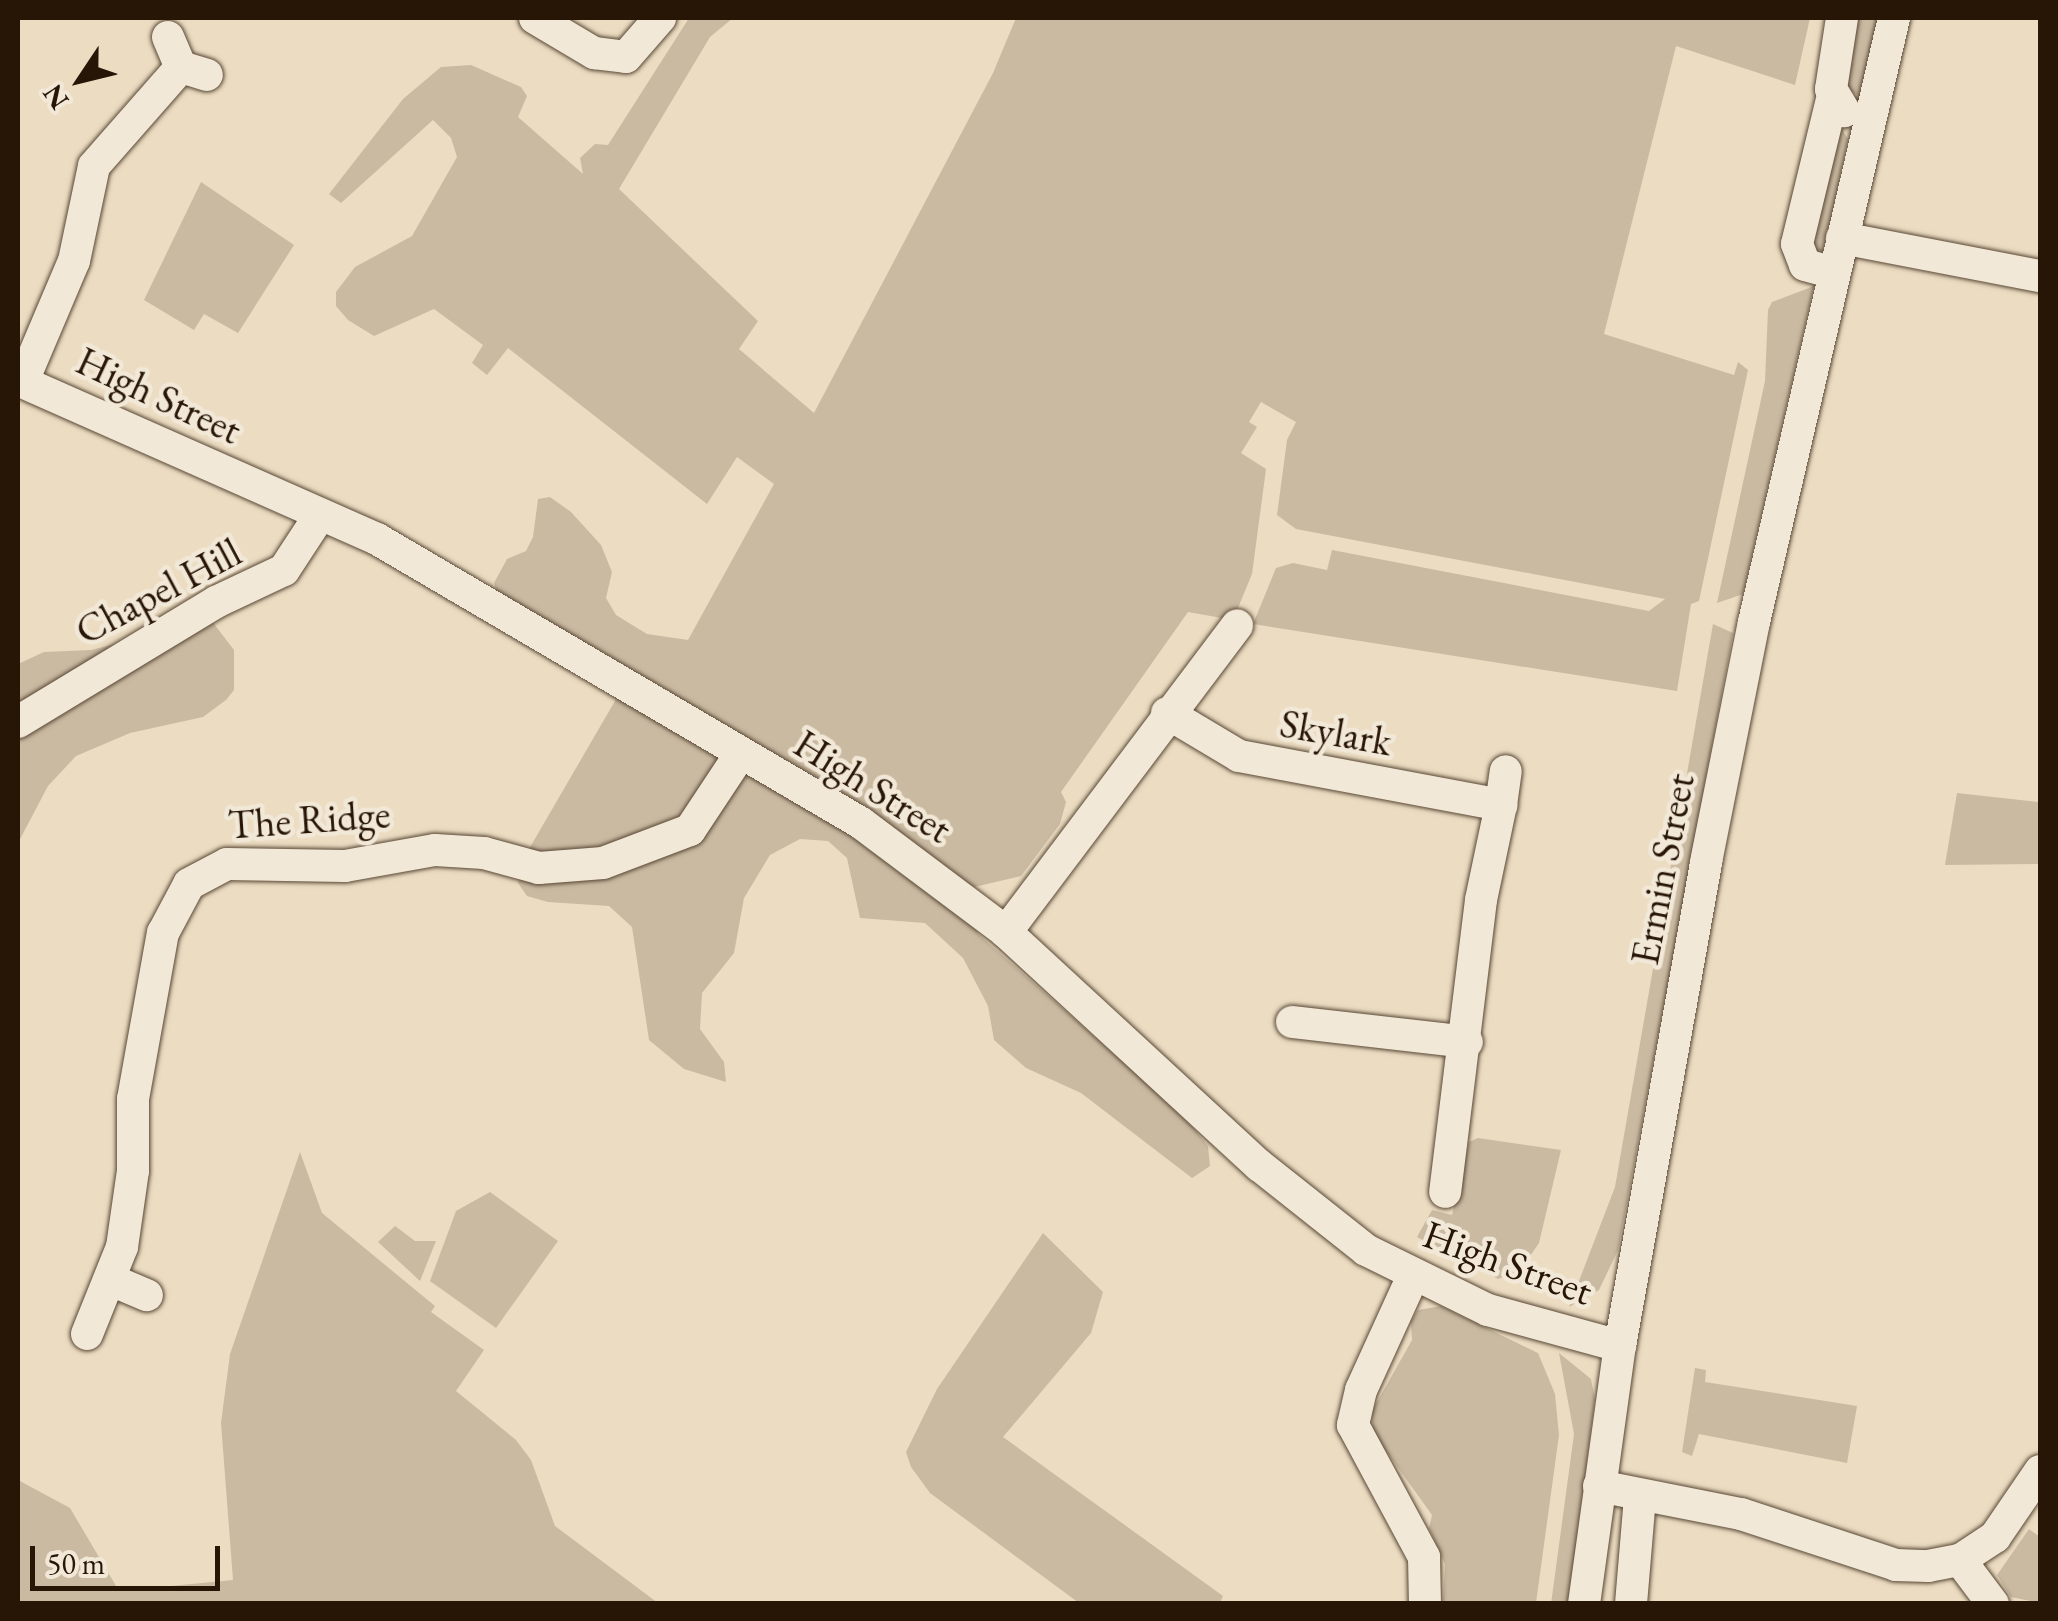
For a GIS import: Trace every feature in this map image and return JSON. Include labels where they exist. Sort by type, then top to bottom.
[{"type":"street","points":[[535,18],[594,53],[626,57],[660,18]]},
{"type":"street","points":[[1834,273],[1804,265],[1797,244],[1833,95],[1842,18]]},
{"type":"street","name":"Ermin Street","points":[[1584,1604],[1620,1346],[1728,754],[1894,18]]},
{"type":"street","points":[[20,380],[74,262],[94,166],[194,71],[168,37]]},
{"type":"street","points":[[1833,95],[1869,127]]},
{"type":"street","points":[[1842,238],[2040,276]]},
{"type":"street","name":"High Street","points":[[20,380],[377,539],[739,756],[874,831],[1006,932],[1301,1201],[1413,1276],[1488,1310],[1620,1346]]},
{"type":"street","name":"Chapel Hill","points":[[18,722],[216,602],[284,570],[320,514]]},
{"type":"street","points":[[1006,932],[1237,625]]},
{"type":"street","name":"Skylark","points":[[1168,713],[1239,756],[1501,804]]},
{"type":"street","name":"The Ridge","points":[[87,1334],[111,1280],[129,1210],[133,1099],[162,933],[176,900],[197,877],[241,862],[345,866],[449,850],[539,868],[604,862],[690,830],[739,756]]},
{"type":"street","points":[[1444,1192],[1467,1042],[1478,918],[1506,770]]},
{"type":"street","points":[[1292,1022],[1467,1042]]},
{"type":"street","points":[[1413,1276],[1361,1390],[1353,1425],[1424,1557],[1424,1604]]},
{"type":"street","points":[[111,1280],[146,1295]]},
{"type":"street","points":[[1600,1486],[1741,1514],[1896,1566],[1960,1560],[2002,1529],[2040,1470]]},
{"type":"street","points":[[1631,1604],[1640,1496]]},
{"type":"street","points":[[1960,1560],[1993,1604]]},
{"type":"shaded area","points":[[689,18],[733,18],[710,37],[619,189],[758,321],[739,349],[814,413],[993,73],[1016,18],[1810,18],[1795,85],[1676,46],[1604,334],[1734,375],[1738,362],[1748,370],[1699,601],[1691,604],[1677,691],[1253,624],[1276,568],[1293,563],[1327,570],[1332,550],[1649,611],[1665,599],[1296,529],[1277,515],[1287,440],[1296,422],[1261,402],[1249,422],[1257,427],[1241,453],[1266,469],[1252,574],[1233,620],[1188,612],[1061,792],[1066,802],[1060,824],[1021,876],[970,888],[964,903],[978,934],[1181,1113],[1208,1146],[1210,1166],[1192,1178],[1081,1093],[1026,1068],[994,1040],[988,1006],[963,958],[925,923],[860,918],[847,858],[828,841],[800,839],[770,855],[744,898],[734,953],[702,993],[700,1029],[724,1062],[726,1082],[684,1069],[649,1040],[632,927],[609,906],[548,902],[527,896],[518,883],[522,861],[615,701],[618,679],[498,596],[494,583],[507,559],[526,551],[533,537],[538,499],[550,497],[571,512],[601,545],[612,572],[606,598],[616,615],[647,634],[688,640],[774,484],[737,457],[707,504],[508,348],[487,375],[472,363],[483,345],[434,309],[374,336],[348,320],[336,306],[336,292],[355,267],[412,236],[457,157],[451,138],[433,120],[341,203],[329,194],[403,99],[441,67],[471,65],[521,87],[527,96],[518,117],[583,174],[580,158],[595,144],[608,145]]},
{"type":"shaded area","points":[[1854,18],[1879,18],[1860,96],[1845,88]]},
{"type":"shaded area","points":[[1841,128],[1848,139],[1826,241],[1822,250],[1812,250]]},
{"type":"shaded area","points":[[201,182],[294,245],[238,333],[204,314],[194,330],[144,300]]},
{"type":"shaded area","points":[[1814,286],[1743,594],[1717,603],[1765,381],[1768,310],[1772,302]]},
{"type":"shaded area","points":[[211,620],[234,650],[234,690],[226,700],[203,717],[130,733],[76,756],[48,786],[18,843],[18,664],[44,652],[91,650]]},
{"type":"shaded area","points":[[1713,624],[1733,633],[1618,1250],[1599,1290],[1569,1307],[1615,1187]]},
{"type":"shaded area","points":[[2040,792],[2040,864],[1945,865],[1957,793],[2038,802]]},
{"type":"shaded area","points":[[1478,1138],[1561,1150],[1539,1243],[1519,1272],[1498,1279],[1417,1237],[1432,1210],[1452,1215],[1469,1142]]},
{"type":"shaded area","points":[[300,1152],[322,1213],[435,1306],[431,1312],[484,1350],[456,1391],[516,1440],[531,1460],[555,1526],[658,1603],[18,1603],[18,1480],[70,1508],[119,1591],[233,1580],[221,1423],[230,1354]]},
{"type":"shaded area","points":[[490,1192],[558,1241],[496,1328],[430,1281],[456,1211]]},
{"type":"shaded area","points":[[395,1226],[415,1241],[436,1241],[420,1281],[378,1242]]},
{"type":"shaded area","points":[[1043,1233],[1103,1292],[1091,1333],[1003,1437],[1223,1596],[1220,1603],[1079,1603],[930,1493],[911,1467],[906,1452],[937,1389]]},
{"type":"shaded area","points":[[1441,1306],[1538,1353],[1555,1394],[1559,1435],[1536,1603],[1443,1603],[1445,1564],[1429,1528],[1432,1515],[1373,1433],[1372,1411],[1412,1340],[1411,1321],[1418,1310]]},
{"type":"shaded area","points":[[1559,1353],[1591,1379],[1595,1399],[1569,1603],[1551,1604],[1574,1434]]},
{"type":"shaded area","points":[[1695,1368],[1706,1370],[1705,1382],[1857,1406],[1847,1463],[1699,1434],[1692,1456],[1682,1452]]},
{"type":"shaded area","points":[[2029,1529],[2040,1537],[2040,1603],[2011,1597],[1997,1575]]}]
